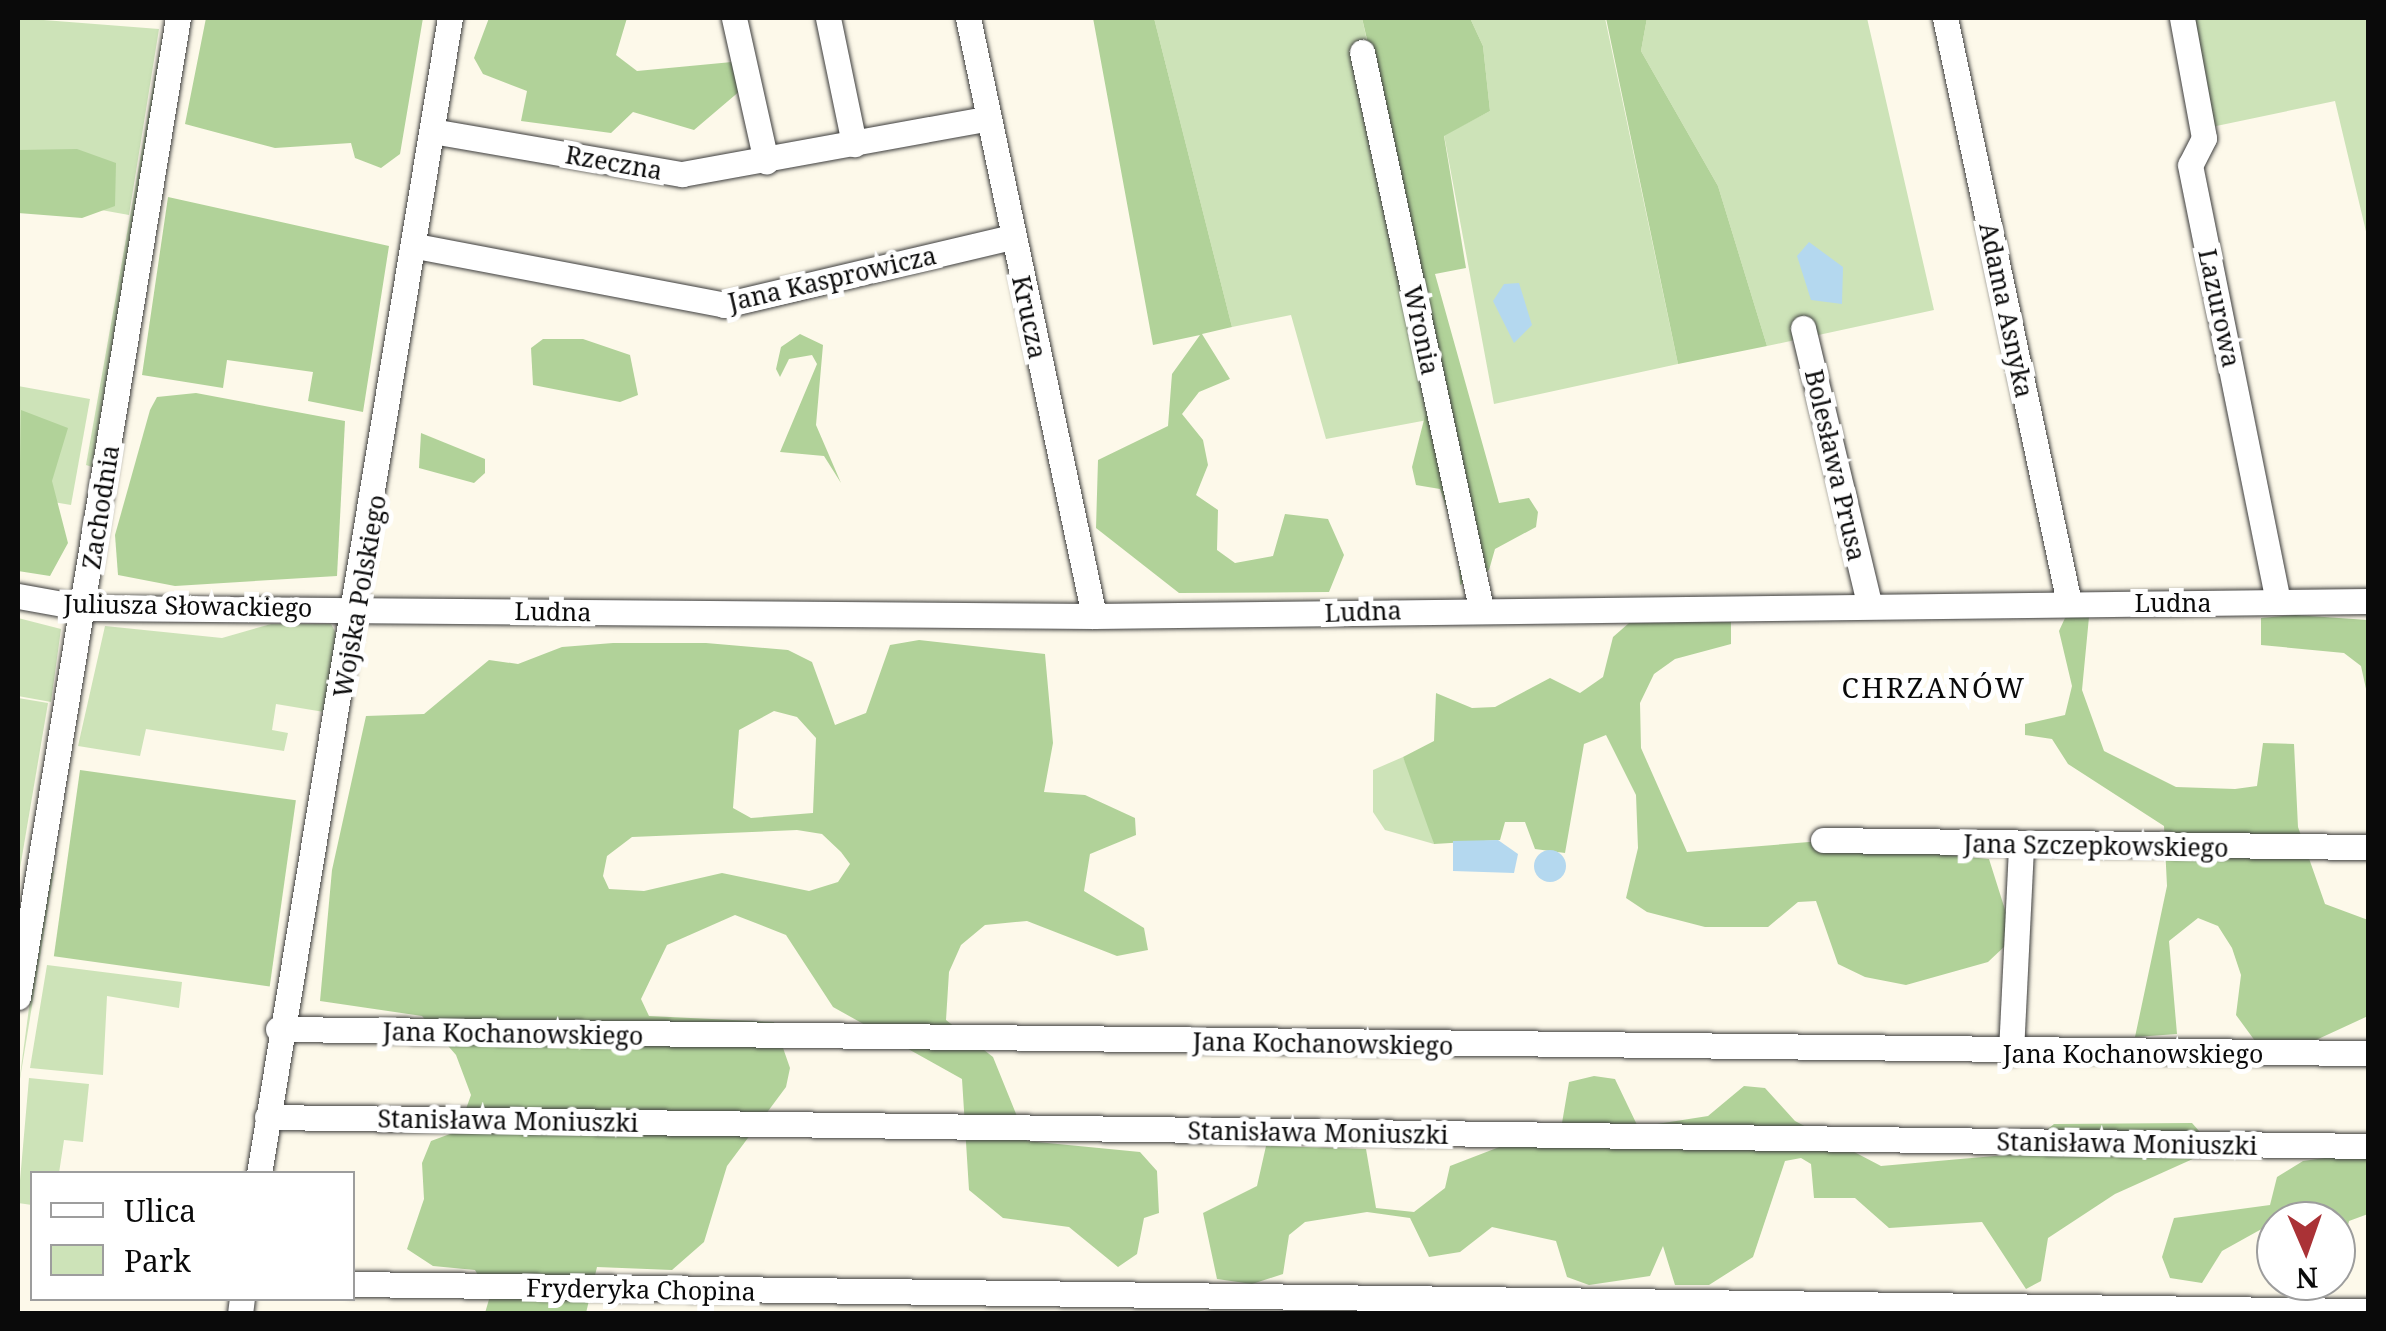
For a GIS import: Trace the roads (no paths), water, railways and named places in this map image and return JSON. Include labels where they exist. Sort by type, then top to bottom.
[{"type":"street","name":"Zachodnia","points":[[18,996],[25,902],[85,608],[178,18]]},
{"type":"street","name":"Wojska Polskiego","points":[[259,1171],[278,1029],[358,608],[450,18]]},
{"type":"street","points":[[734,18],[766,161]]},
{"type":"street","points":[[828,18],[854,144]]},
{"type":"street","name":"Krucza","points":[[968,18],[1094,616]]},
{"type":"street","name":"Adama Asnyka","points":[[1945,18],[2069,603]]},
{"type":"street","name":"Lazurowa","points":[[2182,18],[2204,138],[2190,165],[2278,601]]},
{"type":"street","name":"Wronia","points":[[1362,52],[1481,608]]},
{"type":"street","name":"Rzeczna","points":[[432,131],[682,174],[989,118]]},
{"type":"street","name":"Jana Kasprowicza","points":[[416,246],[724,305],[1012,238]]},
{"type":"street","name":"Bolesława Prusa","points":[[1803,328],[1869,603]]},
{"type":"street","name":"Juliusza Słowackiego","points":[[18,596],[85,608],[358,608]]},
{"type":"street","name":"Ludna","points":[[358,608],[1094,616],[1869,603],[2368,601]]},
{"type":"street","name":"Jana Szczepkowskiego","points":[[1823,840],[2368,848]]},
{"type":"street","points":[[2011,1052],[2021,845]]},
{"type":"street","name":"Jana Kochanowskiego","points":[[278,1029],[2011,1052],[2368,1053]]},
{"type":"street","name":"Stanisława Moniuszki","points":[[267,1117],[2368,1146]]},
{"type":"street","name":"Fryderyka Chopina","points":[[355,1284],[2368,1310]]},
{"type":"water","points":[[1809,242],[1843,267],[1842,304],[1811,300],[1797,256]]},
{"type":"water","points":[[1519,283],[1532,325],[1514,343],[1493,301],[1504,284]]},
{"type":"water","points":[[1498,840],[1518,854],[1514,873],[1453,871],[1453,841]]},
{"type":"water","points":[[1550,850],[1562,854],[1566,866],[1562,878],[1550,882],[1538,878],[1534,866],[1538,854]]},
{"type":"district","name":"CHRZANÓW","points":[[1934,687]]}]
